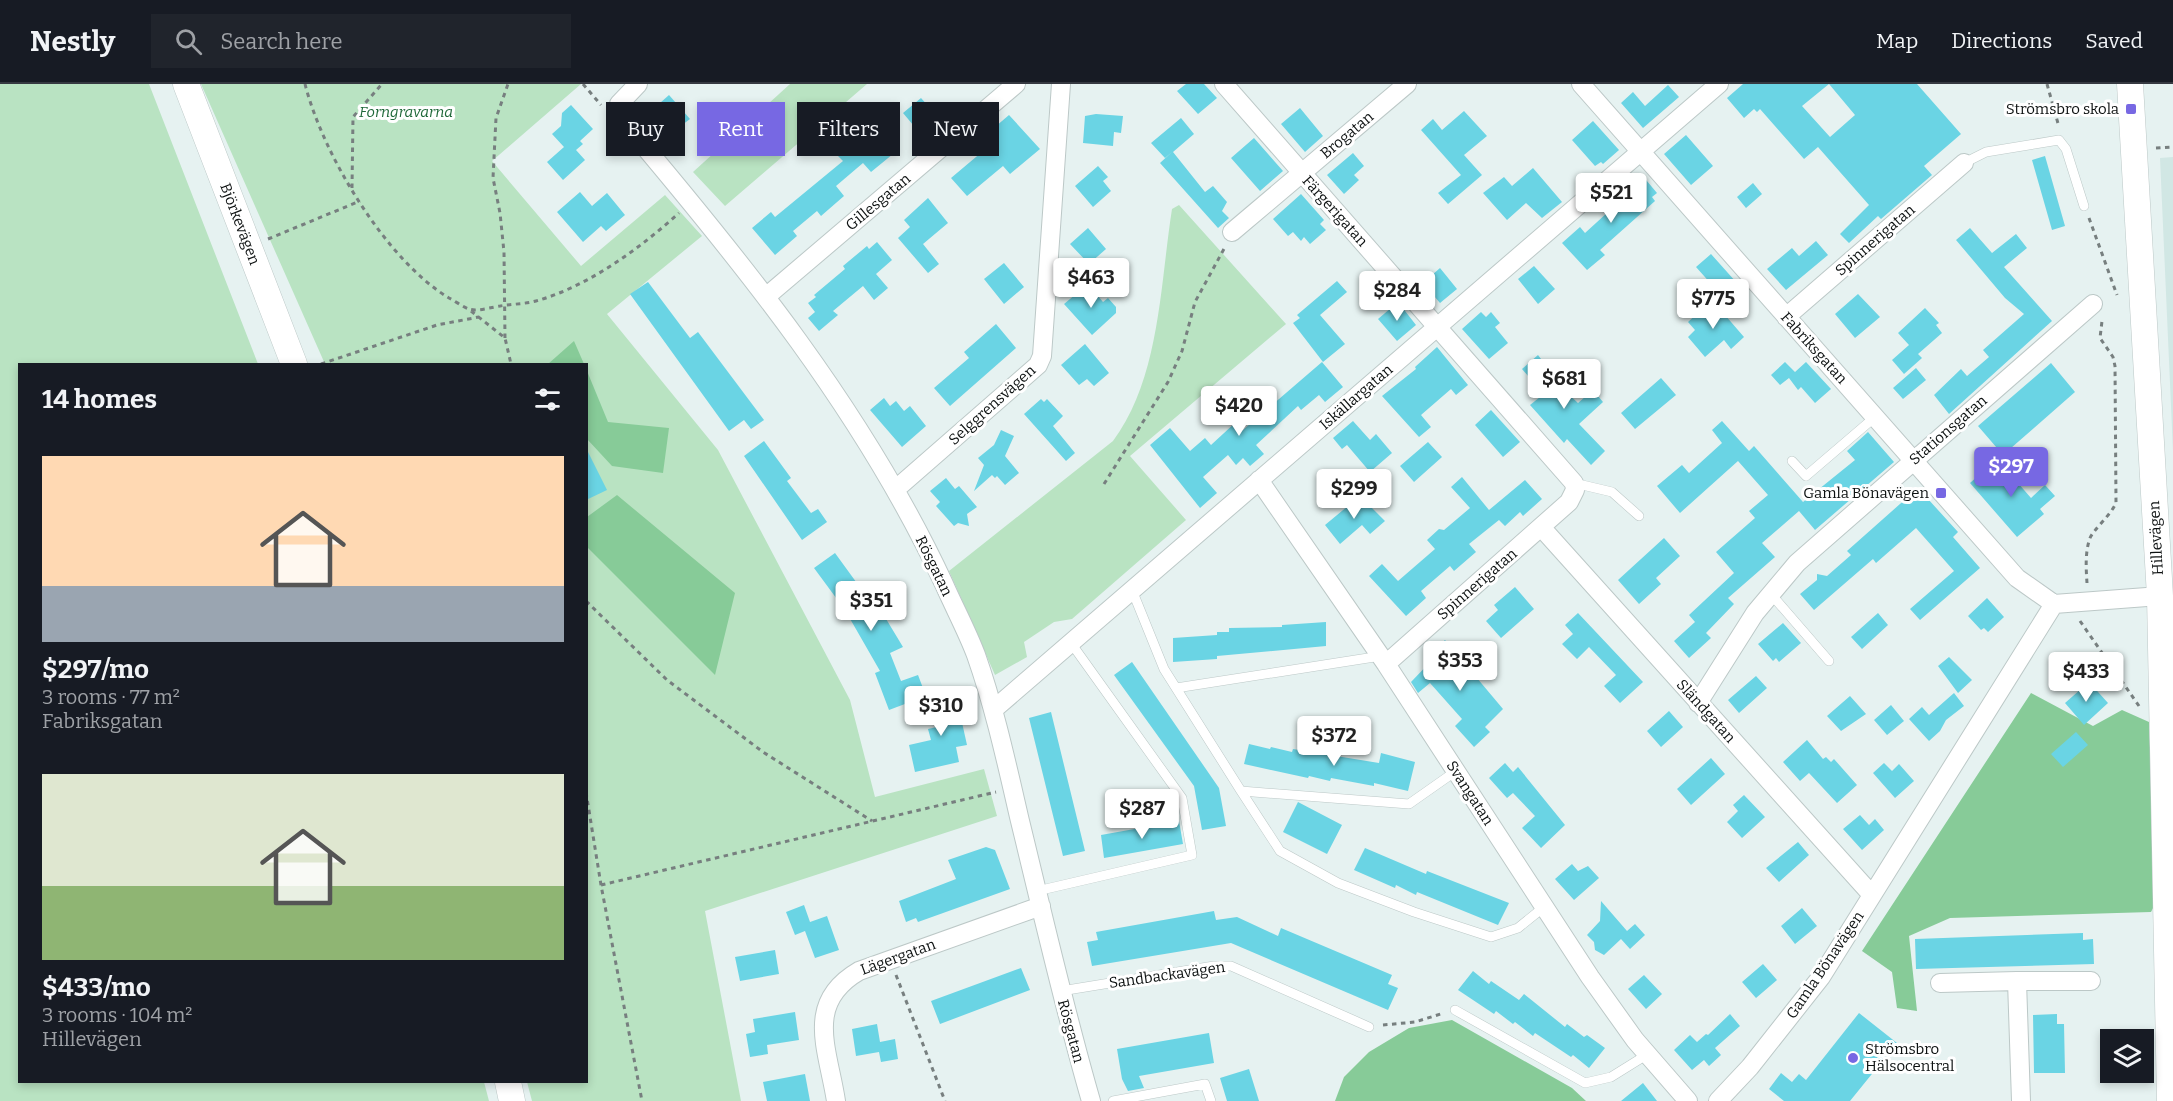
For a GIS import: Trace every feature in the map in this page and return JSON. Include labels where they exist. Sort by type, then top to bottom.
[{"type":"street","name":"Björkevägen","points":[[186,84],[294,363]]},
{"type":"street","points":[[621,102],[626,94],[639,84]]},
{"type":"street","name":"Gillesgatan","points":[[768,296],[1016,84]]},
{"type":"street","name":"Selggrensvägen","points":[[896,489],[1038,365],[1042,356],[1061,84]]},
{"type":"street","name":"Färgerigatan","points":[[1224,84],[1574,483]]},
{"type":"street","name":"Brogatan","points":[[1232,232],[1407,84]]},
{"type":"street","name":"Fabriksgatan","points":[[1581,84],[2017,578],[2054,604]]},
{"type":"street","name":"Iskällargatan","points":[[993,710],[1719,84]]},
{"type":"street","name":"Hillevägen","points":[[2130,84],[2159,512],[2168,808],[2170,1101]]},
{"type":"street","name":"Rösgatan","points":[[652,156],[768,296],[896,489],[933,561],[975,653],[993,710],[1061,991],[1091,1101]]},
{"type":"street","name":"Spinnerigatan","points":[[1786,317],[1964,163]]},
{"type":"street","name":"Stationsgatan","points":[[1698,703],[1741,633],[1770,593],[1812,549],[1913,461],[2098,311]]},
{"type":"street","name":"Svangatan","points":[[1259,480],[1384,660],[1590,977],[1648,1054],[1688,1101]]},
{"type":"street","points":[[1541,527],[1574,496],[1574,483]]},
{"type":"street","name":"Spinnerigatan","points":[[1384,660],[1541,527]]},
{"type":"street","name":"Sländgatan","points":[[1541,527],[1872,895]]},
{"type":"street","points":[[2054,604],[2080,609],[2160,596]]},
{"type":"street","name":"Gamla Bönavägen","points":[[1718,1101],[1795,1012],[1821,978],[2054,604]]},
{"type":"street","name":"Lägergatan","points":[[836,1101],[824,1020],[828,1002],[834,990],[844,980],[1039,898]]},
{"type":"street","points":[[2018,981],[2021,1101]]},
{"type":"street","points":[[1940,982],[2091,981]]},
{"type":"street","points":[[507,1083],[512,1101]]},
{"type":"lane","points":[[1964,163],[1986,152],[2059,140],[2066,149],[2085,206]]},
{"type":"lane","points":[[1792,461],[1806,476],[1875,417]]},
{"type":"lane","points":[[1574,483],[1612,492],[1639,516]]},
{"type":"lane","points":[[1132,590],[1157,655],[1280,851],[1338,883],[1413,912],[1491,937],[1518,928],[1544,907]]},
{"type":"lane","points":[[1770,593],[1829,661]]},
{"type":"lane","points":[[1039,898],[1192,855],[1182,798],[1071,643]]},
{"type":"lane","points":[[1176,688],[1384,660]]},
{"type":"lane","points":[[1241,791],[1409,804],[1456,771]]},
{"type":"lane","name":"Sandbackavägen","points":[[1061,991],[1215,966],[1231,966],[1369,1027]]},
{"type":"lane","points":[[1455,1010],[1585,1083],[1611,1077],[1648,1054]]},
{"type":"lane","points":[[1115,1101],[1205,1084],[1211,1101]]},
{"type":"path","points":[[305,84],[310,104],[332,156],[360,201],[408,267],[433,288],[470,310],[505,338]]},
{"type":"path","points":[[352,189],[353,117],[382,84]]},
{"type":"path","points":[[508,84],[496,118],[492,178],[500,213],[503,242],[502,305],[505,338],[511,363]]},
{"type":"path","points":[[583,84],[602,106],[606,106]]},
{"type":"path","points":[[2047,84],[2060,133],[2059,140]]},
{"type":"path","points":[[2156,148],[2173,147]]},
{"type":"path","points":[[249,247],[360,201]]},
{"type":"path","points":[[470,310],[536,301],[590,277],[659,231],[691,202]]},
{"type":"path","points":[[2085,206],[2118,295],[2111,297]]},
{"type":"path","points":[[1104,484],[1130,448],[1168,382],[1182,351],[1196,302],[1232,232]]},
{"type":"path","points":[[2098,311],[2100,338],[2113,357],[2115,366],[2116,503],[2107,520],[2090,538],[2086,562],[2088,590],[2080,609],[2145,714]]},
{"type":"path","points":[[324,363],[437,325],[479,317]]},
{"type":"path","points":[[588,603],[667,680],[763,752],[872,821]]},
{"type":"path","points":[[601,885],[1012,788]]},
{"type":"path","points":[[588,804],[642,1101]]},
{"type":"path","points":[[891,959],[945,1101]]},
{"type":"path","points":[[1369,1027],[1415,1022],[1455,1010]]},
{"type":"shaded area","points":[[2173,157],[2173,451],[2160,158]]},
{"type":"green space","points":[[0,84],[149,84],[258,363],[18,363],[18,1083],[484,1083],[489,1101],[0,1101]]},
{"type":"green space","name":"Forngravarna","points":[[201,84],[581,84],[492,161],[581,266],[665,195],[702,236],[607,314],[718,450],[850,700],[875,797],[984,769],[997,816],[705,911],[741,1101],[532,1101],[527,1083],[588,1083],[588,363],[325,363]]},
{"type":"green space","points":[[790,84],[867,84],[846,102],[797,102],[797,144],[785,154],[785,102],[770,102]]},
{"type":"green space","points":[[711,156],[783,156],[725,206],[693,172]]},
{"type":"green space","points":[[1179,205],[1286,324],[1130,456],[1186,520],[1072,619],[1054,622],[1024,642],[1027,657],[995,675],[949,571],[1113,441],[1129,416],[1149,360],[1156,330],[1172,209]]},
{"type":"green space","points":[[574,341],[584,363],[549,363]]},
{"type":"green space","points":[[588,373],[608,422],[669,428],[663,473],[612,466],[588,440]]},
{"type":"green space","points":[[617,495],[735,593],[715,675],[588,548],[588,516]]},
{"type":"green space","points":[[2031,693],[2093,726],[2122,710],[2149,722],[2156,902],[2151,912],[1950,918],[1909,936],[1917,1011],[1897,1008],[1892,972],[1862,951]]},
{"type":"green space","points":[[1452,1020],[1572,1088],[1586,1101],[1335,1101],[1344,1077],[1369,1052],[1409,1028]]},
{"type":"building","points":[[1186,84],[1204,84],[1217,98],[1198,114],[1177,91]]},
{"type":"building","points":[[1743,84],[1829,84],[1917,84],[1961,134],[1924,166],[1932,175],[1881,219],[1878,216],[1849,243],[1840,234],[1869,205],[1818,147],[1804,159],[1760,109],[1757,112],[1754,109],[1744,118],[1727,98]],"holes":[[[1829,84],[1855,115],[1830,137],[1802,106]]]},
{"type":"building","points":[[1668,85],[1679,97],[1643,128],[1621,103],[1633,92],[1645,106]]},
{"type":"building","points":[[669,95],[675,102],[661,102]]},
{"type":"building","points":[[571,105],[593,129],[580,141],[583,144],[576,150],[585,160],[563,180],[547,162],[564,147],[552,134],[561,126],[562,113]]},
{"type":"building","points":[[912,106],[912,124],[903,113]]},
{"type":"building","points":[[1300,108],[1323,136],[1305,152],[1281,124]]},
{"type":"building","points":[[1464,111],[1487,136],[1464,155],[1482,175],[1448,204],[1438,193],[1461,175],[1421,130],[1433,119],[1442,130]]},
{"type":"building","points":[[685,113],[690,119],[685,123]]},
{"type":"building","points":[[1096,114],[1123,116],[1121,133],[1114,132],[1113,146],[1083,143],[1085,116]]},
{"type":"building","points":[[1009,115],[1040,149],[1010,174],[1003,166],[967,196],[951,178],[977,156],[999,156],[999,124]]},
{"type":"building","points":[[1181,118],[1194,134],[1173,152],[1205,192],[1213,186],[1227,202],[1222,211],[1229,218],[1218,228],[1160,163],[1172,152],[1165,158],[1151,143]]},
{"type":"building","points":[[1593,121],[1619,150],[1603,164],[1601,162],[1595,166],[1572,140]]},
{"type":"building","points":[[1686,135],[1713,166],[1691,185],[1664,154]]},
{"type":"building","points":[[1254,138],[1283,171],[1260,191],[1231,158]]},
{"type":"building","points":[[1353,153],[1364,166],[1354,175],[1359,180],[1344,194],[1327,175]]},
{"type":"building","points":[[838,156],[891,156],[871,172],[863,163],[836,186],[844,196],[821,216],[817,211],[793,231],[797,236],[775,255],[752,228],[771,212],[775,217],[843,161]]},
{"type":"building","points":[[2045,156],[2065,226],[2052,230],[2032,160]]},
{"type":"building","points":[[1098,166],[1108,177],[1103,181],[1111,191],[1093,207],[1075,186]]},
{"type":"building","points":[[1533,168],[1562,202],[1542,218],[1526,203],[1507,220],[1483,193],[1504,177],[1512,186]]},
{"type":"building","points":[[1641,174],[1657,193],[1652,197],[1655,201],[1600,250],[1605,255],[1587,270],[1562,243],[1580,227],[1585,233],[1630,192],[1626,188]]},
{"type":"building","points":[[1753,183],[1762,194],[1746,208],[1737,197]]},
{"type":"building","points":[[580,192],[592,206],[607,193],[625,215],[606,231],[601,226],[583,242],[557,212]]},
{"type":"building","points":[[1301,194],[1324,220],[1320,224],[1326,230],[1310,244],[1304,237],[1301,241],[1293,232],[1288,236],[1273,219]]},
{"type":"building","points":[[928,198],[948,223],[923,244],[939,264],[928,273],[898,238],[910,227],[904,220]]},
{"type":"building","points":[[1088,228],[1106,249],[1089,264],[1070,244]]},
{"type":"building","points":[[1970,228],[1992,253],[2016,234],[2027,248],[2004,267],[2052,321],[1949,414],[1934,395],[1961,369],[1967,376],[1989,357],[1983,350],[2024,314],[2005,298],[1956,240]]},
{"type":"building","points":[[1816,241],[1828,255],[1786,290],[1767,269],[1792,248],[1799,256]]},
{"type":"building","points":[[877,242],[892,260],[876,274],[888,288],[874,300],[863,286],[833,311],[838,315],[819,331],[808,318],[815,312],[808,303],[816,297],[814,295],[845,269],[843,266],[867,246],[869,249]]},
{"type":"building","points":[[1711,254],[1736,282],[1721,295],[1696,267]]},
{"type":"building","points":[[1004,263],[1024,287],[1004,304],[984,279]]},
{"type":"building","points":[[1534,266],[1555,289],[1538,304],[1518,279]]},
{"type":"building","points":[[1440,268],[1457,289],[1440,303],[1423,283]]},
{"type":"building","points":[[1337,281],[1347,292],[1320,315],[1345,344],[1323,362],[1293,323],[1300,318],[1297,315]]},
{"type":"building","points":[[648,282],[690,338],[698,332],[764,420],[751,429],[744,420],[729,431],[630,294]]},
{"type":"building","points":[[1088,284],[1103,302],[1108,298],[1116,307],[1116,313],[1092,335],[1064,304]]},
{"type":"building","points":[[1858,294],[1880,317],[1855,338],[1835,314]]},
{"type":"building","points":[[1712,300],[1744,337],[1731,349],[1724,340],[1705,357],[1688,337],[1695,330],[1688,322]]},
{"type":"building","points":[[1398,302],[1416,325],[1397,341],[1378,319]]},
{"type":"building","points":[[1925,308],[1939,323],[1936,325],[1942,333],[1918,354],[1922,358],[1904,374],[1892,360],[1909,345],[1898,333]]},
{"type":"building","points":[[1481,312],[1486,317],[1491,312],[1500,323],[1495,327],[1508,343],[1489,359],[1462,329]]},
{"type":"building","points":[[996,324],[1016,348],[950,406],[934,388],[969,358],[964,352]]},
{"type":"building","points":[[1085,344],[1109,373],[1094,386],[1087,379],[1079,385],[1061,365]]},
{"type":"building","points":[[1437,347],[1468,385],[1456,395],[1451,389],[1421,415],[1431,427],[1419,437],[1382,396],[1416,369],[1415,367]]},
{"type":"building","points":[[1538,355],[1566,392],[1578,403],[1593,390],[1603,402],[1579,424],[1605,451],[1591,465],[1567,439],[1564,443],[1530,405],[1540,397],[1536,392],[1540,390],[1522,369]]},
{"type":"building","points":[[1322,362],[1343,387],[1325,402],[1319,395],[1301,410],[1298,406],[1256,445],[1264,454],[1250,466],[1243,458],[1236,465],[1228,455],[1203,477],[1217,493],[1200,508],[1150,445],[1170,428],[1190,451],[1205,438],[1211,445],[1236,422],[1243,430]]},
{"type":"building","points":[[1785,362],[1795,372],[1806,362],[1831,389],[1815,403],[1801,387],[1798,390],[1789,378],[1780,385],[1771,375]]},
{"type":"building","points":[[2051,363],[2075,392],[2003,455],[1978,426]]},
{"type":"building","points":[[1916,368],[1926,380],[1903,399],[1893,388]]},
{"type":"building","points":[[1661,378],[1676,395],[1635,429],[1621,413]]},
{"type":"building","points":[[884,398],[890,406],[896,401],[904,411],[910,406],[926,426],[902,447],[870,410]]},
{"type":"building","points":[[1041,399],[1044,402],[1047,399],[1063,416],[1053,426],[1075,453],[1066,461],[1024,414]]},
{"type":"building","points":[[1491,410],[1520,442],[1503,457],[1475,425]]},
{"type":"building","points":[[1353,421],[1370,440],[1376,434],[1392,453],[1370,472],[1347,445],[1342,449],[1333,438]]},
{"type":"building","points":[[1722,421],[1749,451],[1754,446],[1803,502],[1855,460],[1847,451],[1868,432],[1894,462],[1815,530],[1799,511],[1762,543],[1775,557],[1728,598],[1734,604],[1706,633],[1711,638],[1689,658],[1674,641],[1695,622],[1689,615],[1734,573],[1716,552],[1755,518],[1749,511],[1768,495],[1738,461],[1680,513],[1657,486],[1682,465],[1689,473],[1722,443],[1712,430]]},
{"type":"building","points":[[1001,430],[1014,436],[1005,456],[1019,473],[1005,485],[997,476],[995,478],[992,475],[974,491],[984,465],[978,458],[994,445]]},
{"type":"building","points":[[764,441],[791,478],[787,481],[811,513],[818,509],[827,522],[802,540],[744,456]]},
{"type":"building","points":[[1428,442],[1442,457],[1414,482],[1400,466]]},
{"type":"building","points":[[588,452],[607,490],[588,499]]},
{"type":"building","points":[[1997,459],[2031,498],[2045,485],[2055,496],[2040,509],[2044,514],[2017,537],[1970,483]]},
{"type":"building","points":[[1462,477],[1489,510],[1525,480],[1542,499],[1523,516],[1520,512],[1505,526],[1499,520],[1469,544],[1476,552],[1454,571],[1450,566],[1421,591],[1426,598],[1406,616],[1369,576],[1382,564],[1398,581],[1435,549],[1427,540],[1439,529],[1444,530],[1470,508],[1451,487]]},
{"type":"building","points":[[946,478],[955,489],[959,486],[977,507],[967,514],[969,526],[958,523],[954,526],[936,506],[940,502],[930,491]]},
{"type":"building","points":[[1918,488],[1958,532],[1953,537],[1980,568],[1920,620],[1910,609],[1954,571],[1916,528],[1876,563],[1873,559],[1814,610],[1800,594],[1817,580],[1817,574],[1827,576],[1851,555],[1847,551]]},
{"type":"building","points":[[1360,496],[1385,521],[1370,534],[1362,525],[1340,544],[1325,525]]},
{"type":"building","points":[[1664,538],[1680,556],[1656,578],[1661,584],[1639,604],[1618,580]]},
{"type":"building","points":[[835,553],[867,597],[871,594],[903,647],[890,653],[901,681],[918,675],[926,696],[889,710],[875,673],[880,671],[845,610],[814,568]]},
{"type":"building","points":[[1515,587],[1534,609],[1501,638],[1486,621],[1498,610],[1494,605]]},
{"type":"building","points":[[1987,598],[2004,617],[1988,632],[1984,628],[1981,630],[1968,616]]},
{"type":"building","points":[[1578,613],[1643,682],[1620,703],[1604,686],[1616,675],[1589,647],[1577,659],[1562,644],[1573,634],[1565,625]]},
{"type":"building","points":[[1878,613],[1888,625],[1862,649],[1851,637]]},
{"type":"building","points":[[1326,622],[1326,646],[1173,662],[1173,638],[1217,635],[1217,632],[1229,632],[1229,628],[1282,627],[1282,625]]},
{"type":"building","points":[[1783,623],[1801,643],[1779,662],[1776,658],[1773,661],[1758,644]]},
{"type":"building","points":[[1445,640],[1503,709],[1485,727],[1490,732],[1474,747],[1455,726],[1462,719],[1430,683],[1418,693],[1411,682],[1434,658],[1430,654]]},
{"type":"building","points":[[1949,657],[1972,680],[1958,693],[1938,666]]},
{"type":"building","points":[[1132,662],[1219,788],[1226,826],[1202,830],[1194,786],[1114,675]]},
{"type":"building","points":[[1756,676],[1767,688],[1739,713],[1728,700]]},
{"type":"building","points":[[2089,682],[2108,703],[2084,725],[2065,703]]},
{"type":"building","points":[[955,691],[967,745],[956,747],[959,762],[915,772],[909,745],[931,740],[928,729],[941,726],[934,696]]},
{"type":"building","points":[[1954,693],[1964,706],[1946,720],[1940,731],[1929,741],[1909,719],[1922,707],[1929,715]]},
{"type":"building","points":[[1850,696],[1866,714],[1841,731],[1827,716]]},
{"type":"building","points":[[1891,705],[1904,721],[1887,735],[1874,720]]},
{"type":"building","points":[[1669,711],[1683,727],[1661,747],[1647,731]]},
{"type":"building","points":[[1051,712],[1085,851],[1063,856],[1029,718]]},
{"type":"building","points":[[2076,732],[2088,745],[2063,767],[2051,754]]},
{"type":"building","points":[[1807,740],[1823,759],[1826,757],[1831,762],[1834,759],[1857,785],[1837,803],[1809,773],[1800,781],[1783,762]]},
{"type":"building","points":[[1249,744],[1270,749],[1271,747],[1292,752],[1293,749],[1379,763],[1381,753],[1415,762],[1408,791],[1374,783],[1374,786],[1331,778],[1330,781],[1309,776],[1308,778],[1244,764]]},
{"type":"building","points":[[1711,758],[1725,774],[1691,805],[1677,789]]},
{"type":"building","points":[[1505,763],[1513,772],[1518,767],[1565,825],[1541,848],[1522,828],[1535,816],[1513,793],[1507,798],[1489,778]]},
{"type":"building","points":[[1884,763],[1892,771],[1899,764],[1914,781],[1895,798],[1873,773]]},
{"type":"building","points":[[1744,795],[1765,817],[1742,838],[1727,822],[1738,811],[1733,805]]},
{"type":"building","points":[[1298,802],[1342,825],[1327,854],[1283,832]]},
{"type":"building","points":[[1860,815],[1869,825],[1875,819],[1884,830],[1862,850],[1843,829]]},
{"type":"building","points":[[1179,821],[1183,844],[1104,858],[1101,835]]},
{"type":"building","points":[[1798,842],[1809,855],[1779,882],[1766,868]]},
{"type":"building","points":[[986,847],[995,850],[1010,889],[918,922],[916,918],[906,922],[899,901],[956,879],[948,860]]},
{"type":"building","points":[[1365,848],[1426,874],[1427,871],[1509,903],[1498,925],[1417,892],[1416,895],[1396,885],[1395,888],[1354,870]]},
{"type":"building","points":[[1572,864],[1578,871],[1588,866],[1599,878],[1574,900],[1555,879]]},
{"type":"building","points":[[1601,901],[1627,931],[1635,924],[1645,935],[1630,949],[1621,939],[1604,955],[1595,950],[1594,942],[1587,935],[1600,921]]},
{"type":"building","points":[[804,905],[810,922],[827,916],[839,950],[815,958],[805,931],[795,935],[786,912]]},
{"type":"building","points":[[1802,908],[1817,926],[1795,944],[1781,926]]},
{"type":"building","points":[[1214,911],[1216,920],[1237,917],[1278,936],[1281,928],[1392,975],[1388,984],[1398,988],[1388,1010],[1231,943],[1092,966],[1087,942],[1098,940],[1096,932]]},
{"type":"building","points":[[2083,933],[2083,940],[2093,939],[2094,964],[1916,969],[1915,939]]},
{"type":"building","points":[[775,950],[779,974],[740,981],[735,957]]},
{"type":"building","points":[[1763,964],[1777,980],[1756,998],[1742,982]]},
{"type":"building","points":[[1021,968],[1030,990],[940,1024],[931,1001]]},
{"type":"building","points":[[1473,971],[1489,984],[1491,981],[1519,1000],[1524,994],[1565,1027],[1567,1024],[1584,1037],[1587,1035],[1605,1048],[1589,1068],[1573,1055],[1571,1057],[1535,1033],[1533,1036],[1496,1011],[1494,1014],[1458,990]]},
{"type":"building","points":[[1644,975],[1662,994],[1646,1009],[1628,989]]},
{"type":"building","points":[[795,1012],[799,1040],[767,1045],[768,1054],[750,1057],[746,1034],[755,1032],[753,1019]]},
{"type":"building","name":"Strömsbro Hälsocentral","points":[[1859,1013],[1897,1043],[1850,1101],[1784,1101],[1769,1089],[1781,1073],[1792,1082],[1799,1074],[1806,1080]]},
{"type":"building","points":[[1730,1014],[1740,1026],[1715,1048],[1721,1055],[1709,1066],[1704,1060],[1692,1070],[1674,1050],[1690,1035],[1697,1042],[1706,1034],[1708,1035]]},
{"type":"building","points":[[2057,1014],[2057,1024],[2064,1024],[2065,1073],[2034,1073],[2033,1015]]},
{"type":"building","points":[[877,1024],[880,1042],[895,1039],[898,1059],[881,1062],[879,1052],[856,1056],[852,1029]]},
{"type":"building","points":[[1209,1033],[1214,1063],[1139,1076],[1144,1088],[1128,1091],[1122,1079],[1117,1049]]},
{"type":"building","points":[[1249,1069],[1259,1101],[1227,1101],[1220,1078]]},
{"type":"building","points":[[805,1074],[810,1101],[767,1101],[763,1082]]},
{"type":"building","points":[[1643,1083],[1657,1101],[1621,1101]]},
{"type":"place","name":"Strömsbro skola","points":[[2131,109]]},
{"type":"place","name":"Gamla Bönavägen","points":[[1941,493]]},
{"type":"place","name":"Strömsbro Hälsocentral","points":[[1853,1058]]}]
